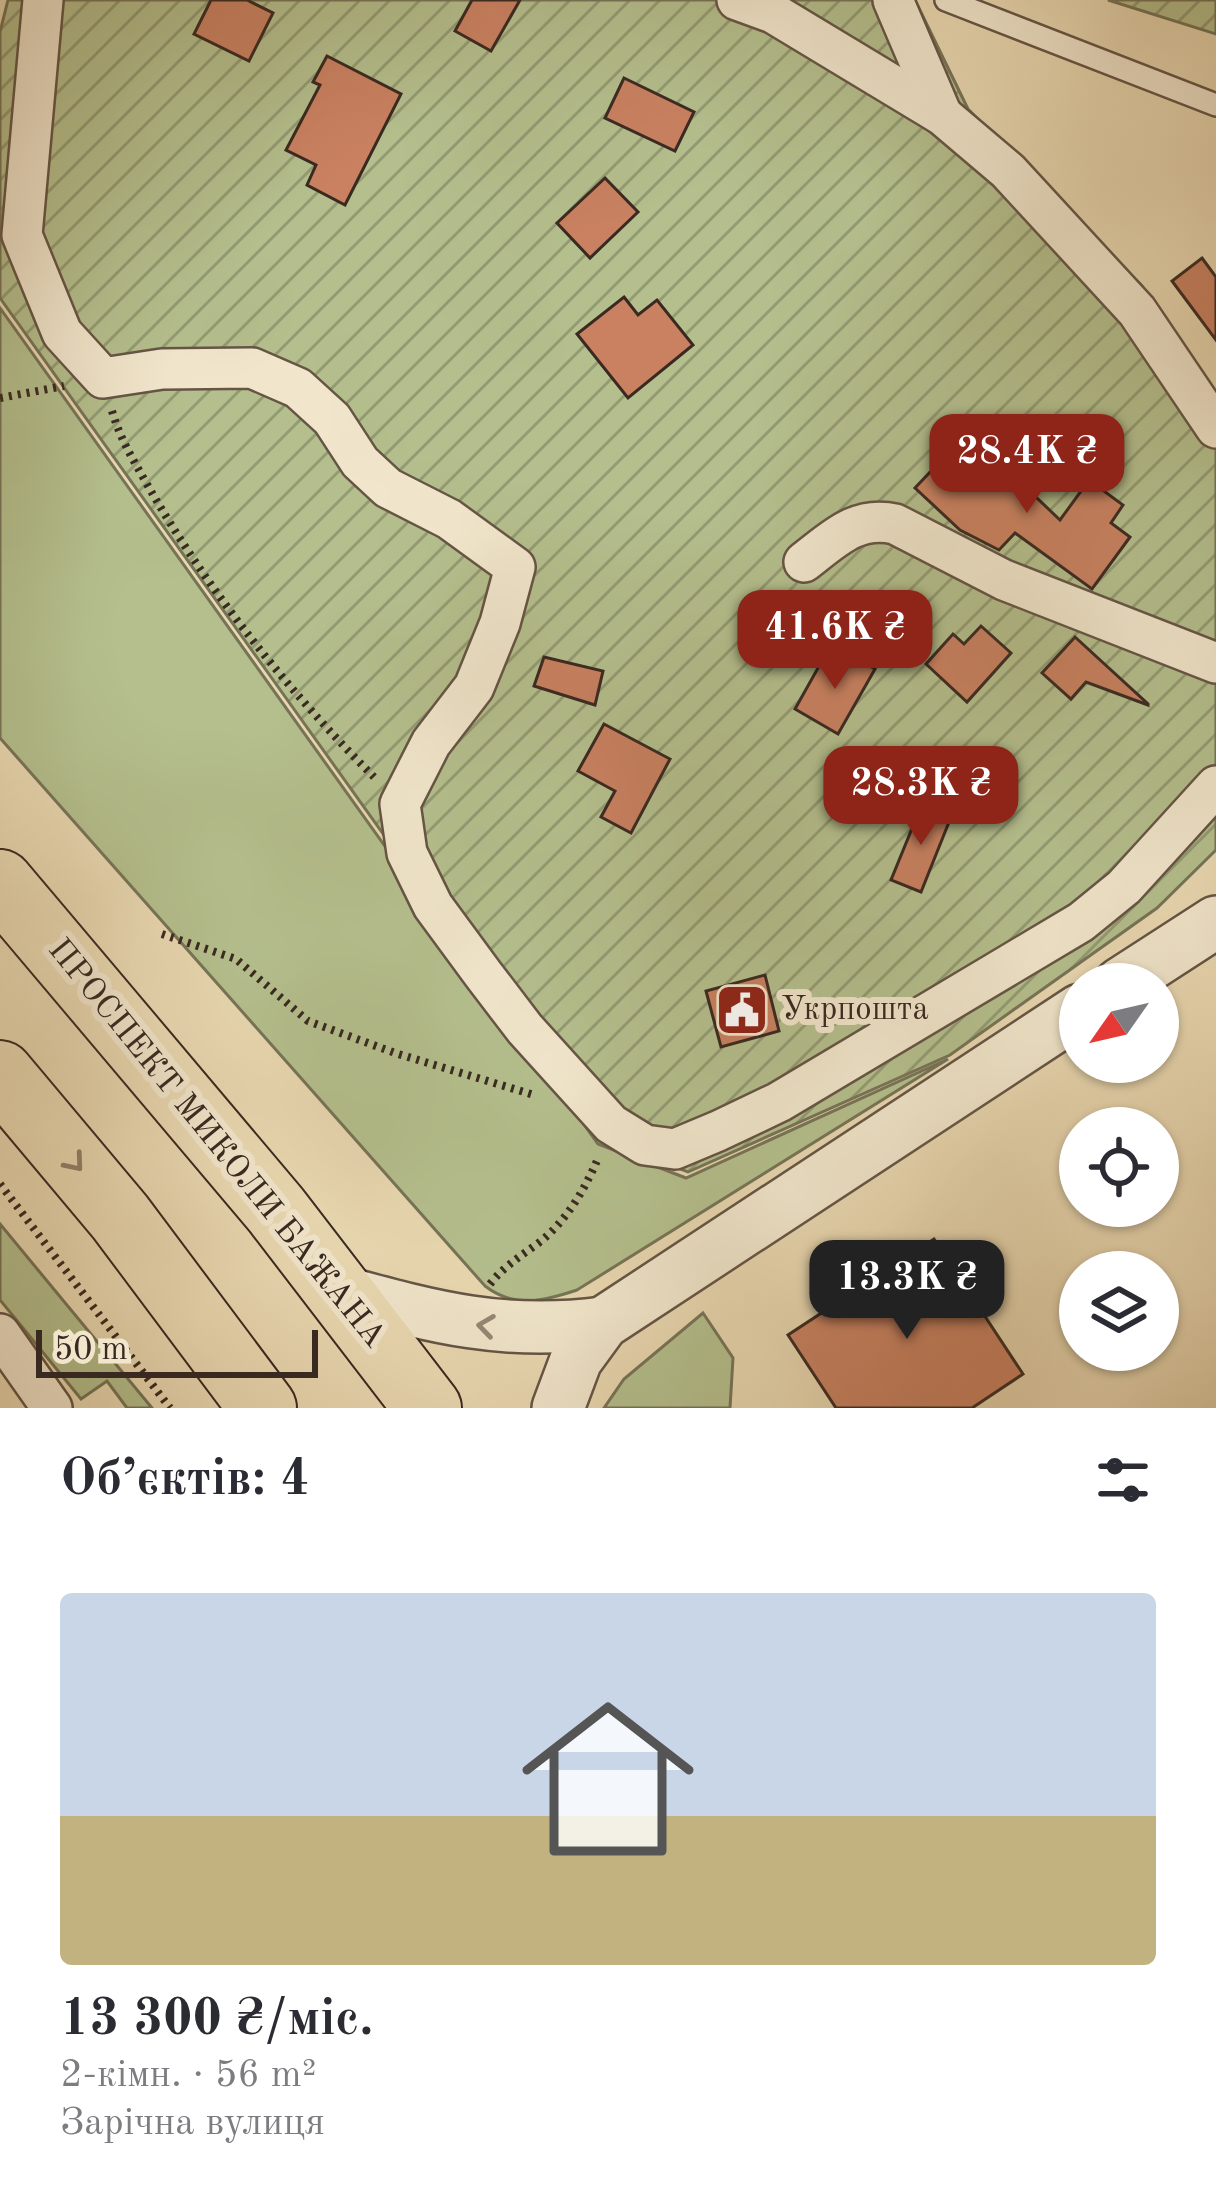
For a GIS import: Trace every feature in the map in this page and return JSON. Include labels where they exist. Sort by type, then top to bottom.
[{"type":"highway","name":"ПРОСПЕКТ МИКОЛИ БАЖАНА","points":[[0,883],[142,1048],[428,1408]]},
{"type":"highway","points":[[0,1073],[120,1217],[263,1408]]},
{"type":"street","points":[[43,0],[22,235],[62,333],[103,378],[162,368],[252,368],[298,388],[332,419],[360,462],[388,488],[449,519],[515,567],[500,623],[474,687],[431,743],[400,804],[407,853],[433,906],[525,1029],[603,1115],[645,1145],[675,1149],[779,1102],[1081,922],[1124,887],[1216,785]]},
{"type":"street","points":[[737,0],[773,13],[942,115],[1008,171],[1137,311],[1216,428]]},
{"type":"street","points":[[893,0],[942,115]]},
{"type":"street","points":[[804,562],[859,523],[895,524],[1004,580],[1216,662]]},
{"type":"street","points":[[1153,963],[1216,922]]},
{"type":"street","points":[[558,1408],[576,1360],[603,1323],[1059,1024]]},
{"type":"street","points":[[338,1291],[440,1319],[499,1328],[553,1330],[603,1323]]},
{"type":"street","points":[[0,1334],[52,1408]]},
{"type":"lane","points":[[946,0],[1216,105]]},
{"type":"path","points":[[0,398],[103,378],[118,432],[170,524],[237,617],[339,743],[400,804]]},
{"type":"path","points":[[162,934],[236,959],[308,1021],[394,1053],[603,1115],[586,1188],[546,1237],[502,1268],[478,1299]]},
{"type":"path","points":[[0,1184],[170,1408]]},
{"type":"green space","points":[[8,0],[915,0],[968,109],[1142,286],[1216,396],[1216,850],[1157,908],[1080,963],[1059,963],[1059,978],[950,1055],[688,1172],[602,1140],[0,298],[0,32]]},
{"type":"green space","points":[[1108,0],[1216,0],[1216,34]]},
{"type":"green space","points":[[0,308],[598,1144],[686,1178],[948,1059],[577,1290],[541,1300],[519,1300],[485,1286],[0,738]]},
{"type":"green space","points":[[0,1224],[152,1408],[127,1408],[107,1381],[81,1399],[0,1300]]},
{"type":"green space","points":[[703,1313],[733,1358],[730,1408],[604,1408],[624,1379]]},
{"type":"building","points":[[211,0],[247,0],[273,13],[249,61],[194,34]]},
{"type":"building","points":[[472,0],[520,0],[491,51],[455,31]]},
{"type":"building","points":[[327,56],[401,94],[345,205],[307,185],[316,165],[286,150],[320,85],[313,82]]},
{"type":"building","points":[[624,78],[694,112],[675,151],[605,118]]},
{"type":"building","points":[[605,178],[638,212],[590,258],[557,223]]},
{"type":"building","points":[[1202,258],[1216,277],[1216,340],[1172,281]]},
{"type":"building","points":[[624,297],[638,315],[657,300],[693,345],[628,398],[577,334]]},
{"type":"building","points":[[952,449],[979,475],[995,458],[1060,520],[1089,480],[1123,505],[1111,523],[1130,537],[1092,589],[1015,533],[999,550],[960,530],[915,488]]},
{"type":"building","points":[[981,626],[1011,653],[967,702],[926,664],[953,634],[964,644]]},
{"type":"building","points":[[1075,637],[1148,705],[1086,682],[1071,699],[1042,673]]},
{"type":"building","points":[[844,652],[875,669],[838,734],[795,709],[823,659],[836,667]]},
{"type":"building","points":[[544,657],[603,671],[595,705],[534,686]]},
{"type":"building","points":[[604,724],[670,759],[631,833],[601,817],[615,791],[578,771]]},
{"type":"building","points":[[922,804],[951,817],[921,892],[891,880]]},
{"type":"building","points":[[765,975],[779,1031],[721,1047],[706,991]]},
{"type":"building","points":[[934,1239],[1023,1374],[972,1408],[836,1408],[788,1335]]},
{"type":"place","name":"Укрпошта","points":[[742,1010]]}]
